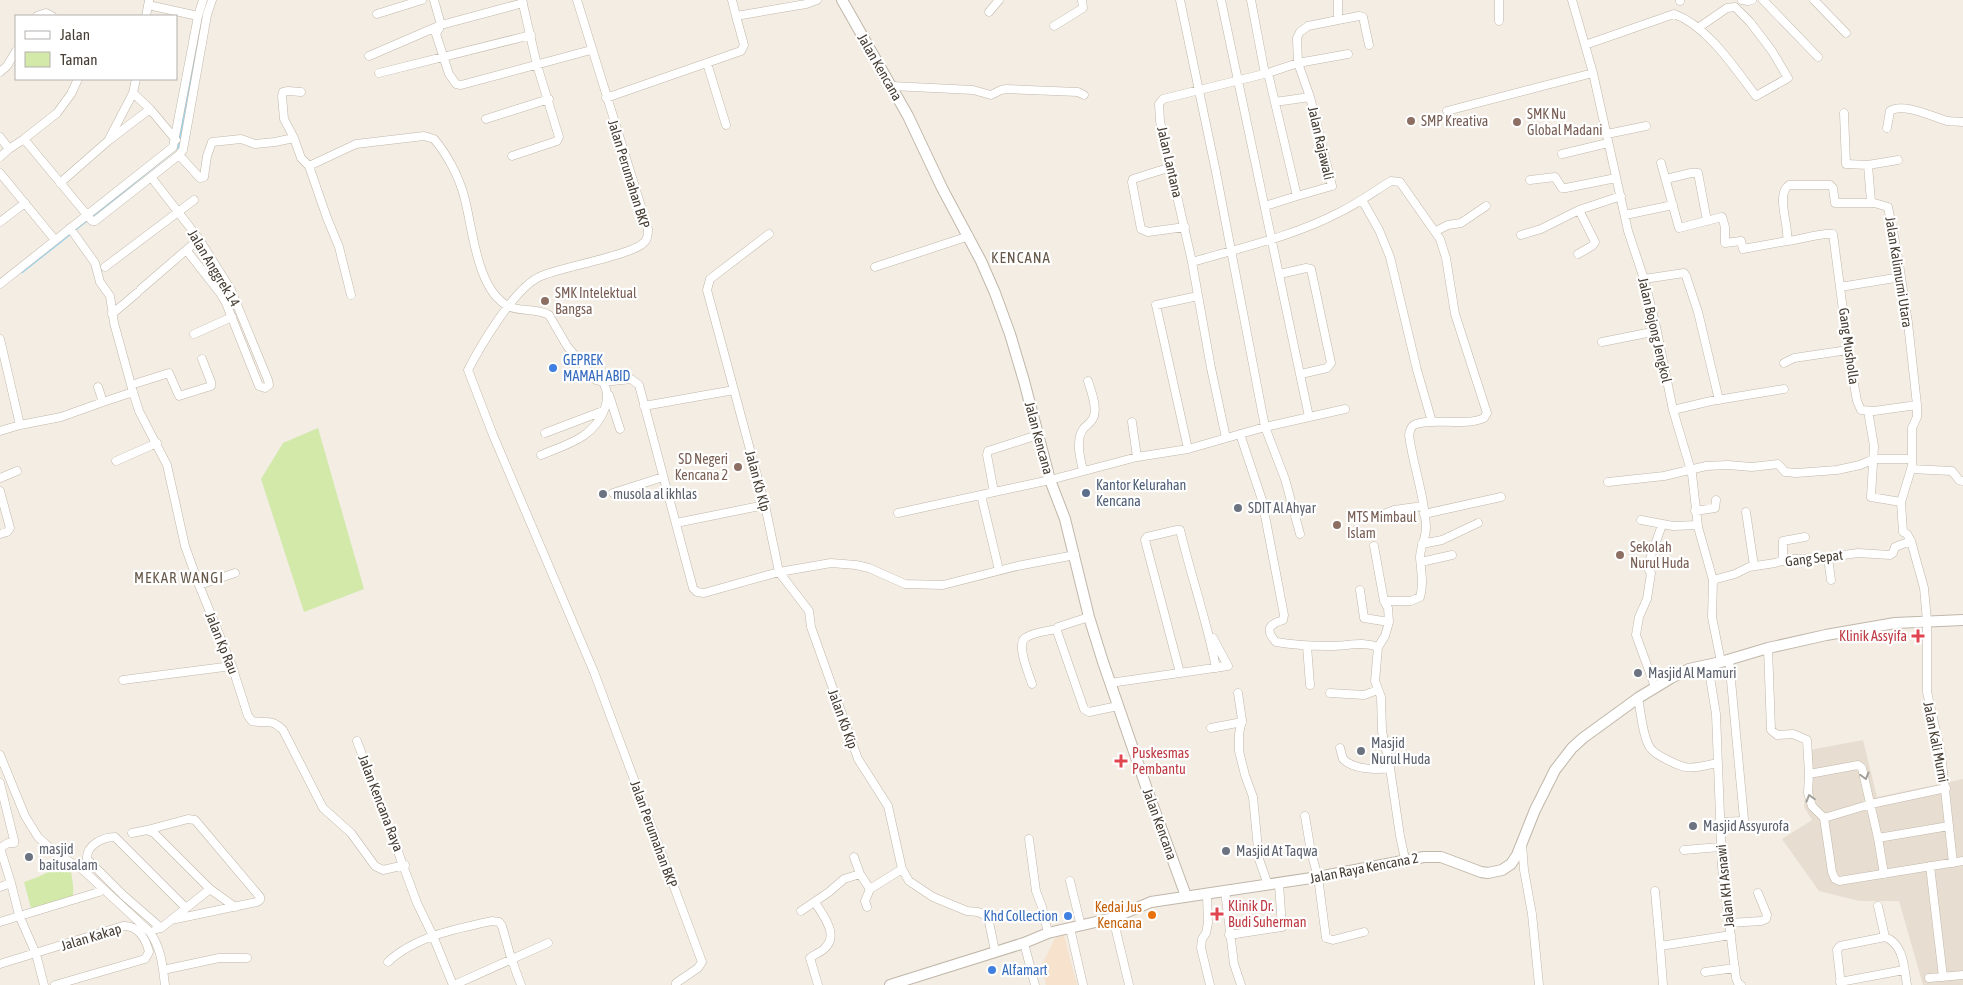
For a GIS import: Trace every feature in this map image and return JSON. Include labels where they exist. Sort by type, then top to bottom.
[{"type":"street","points":[[0,284],[170,150],[176,140],[198,16],[203,0]]},
{"type":"street","points":[[24,139],[86,215],[92,221],[95,221],[183,150],[212,0]]},
{"type":"street","points":[[377,14],[422,0]]},
{"type":"street","points":[[434,0],[441,25],[436,34],[449,74],[456,84],[461,85],[591,50]]},
{"type":"street","name":"Jalan Perumahan BKP","points":[[577,0],[648,229],[646,241],[640,246],[623,252],[538,277],[520,292],[509,306],[480,347],[468,370],[493,435],[594,672],[702,962],[698,968],[676,983],[676,985]]},
{"type":"street","points":[[606,98],[744,50],[732,0]]},
{"type":"street","points":[[770,0],[772,9]]},
{"type":"street","points":[[736,16],[818,0]]},
{"type":"street","name":"Jalan Kencana","points":[[842,0],[892,86],[969,236],[988,277],[1010,334],[1050,480],[1066,519],[1089,617],[1110,683],[1186,896]]},
{"type":"street","points":[[989,12],[999,0]]},
{"type":"street","points":[[1054,26],[1084,8],[1082,0]]},
{"type":"street","points":[[1180,0],[1216,172],[1265,427],[1285,479],[1300,534]]},
{"type":"street","points":[[1221,0],[1309,417]]},
{"type":"street","points":[[1251,0],[1267,74],[1298,196],[1265,206]]},
{"type":"street","points":[[1338,0],[1338,20],[1363,17],[1369,45]]},
{"type":"street","points":[[1499,0],[1499,21]]},
{"type":"street","name":"Jalan Bojong Jengkol","points":[[1572,0],[1593,73],[1625,215],[1657,331],[1673,410],[1692,470],[1698,524],[1713,580],[1712,617],[1725,660],[1744,819],[1742,822],[1719,822]]},
{"type":"street","points":[[1742,0],[1748,2],[1752,0]]},
{"type":"street","points":[[1763,0],[1818,56]]},
{"type":"street","points":[[1814,0],[1846,33]]},
{"type":"street","points":[[146,15],[148,2],[198,16]]},
{"type":"street","points":[[369,56],[441,25],[522,2],[537,65],[549,99],[559,140],[512,156]]},
{"type":"street","points":[[1585,45],[1668,15],[1678,16],[1698,28],[1719,48],[1756,96],[1788,78],[1772,51],[1750,22],[1735,7],[1727,8],[1698,28]]},
{"type":"street","name":"Jalan Rajawali","points":[[1298,196],[1332,186],[1310,97],[1298,63],[1297,38],[1300,32],[1311,24],[1338,20]]},
{"type":"street","points":[[379,73],[531,35]]},
{"type":"street","points":[[0,72],[7,66],[15,53]]},
{"type":"street","name":"Jalan Lantana","points":[[1226,438],[1185,227],[1160,121],[1159,104],[1163,99],[1267,74],[1298,63],[1348,54]]},
{"type":"street","points":[[707,62],[726,124]]},
{"type":"street","points":[[1447,111],[1593,73]]},
{"type":"street","points":[[0,157],[57,113],[67,100],[77,80]]},
{"type":"street","points":[[108,141],[133,93],[136,80]]},
{"type":"street","points":[[892,86],[972,90],[990,95],[1006,89],[1078,92],[1084,95]]},
{"type":"street","points":[[301,92],[288,90],[283,92],[284,119],[294,138],[301,158],[309,166],[326,218],[339,248],[351,294]]},
{"type":"street","points":[[133,93],[150,109],[176,140]]},
{"type":"street","points":[[1275,102],[1310,97]]},
{"type":"street","points":[[486,119],[549,99]]},
{"type":"street","points":[[1887,128],[1890,111],[1897,108],[1924,113],[1947,121],[1963,122]]},
{"type":"street","points":[[60,183],[108,141],[150,109]]},
{"type":"street","points":[[1844,113],[1846,164],[1868,165],[1898,160]]},
{"type":"street","points":[[1562,154],[1646,126]]},
{"type":"street","points":[[309,166],[356,144],[424,136],[434,139],[452,168],[464,194],[486,282],[490,290],[509,306],[543,312],[549,315],[572,351],[596,380],[603,382],[627,379],[634,380],[639,385],[693,588],[697,592],[704,593],[779,572],[843,563],[869,568],[905,584],[928,586],[961,581],[999,570],[1075,555]]},
{"type":"street","points":[[0,137],[9,149]]},
{"type":"street","points":[[179,155],[200,178],[204,177],[207,156],[212,142],[241,139],[255,144],[294,138]]},
{"type":"street","points":[[1661,163],[1679,228],[1723,218],[1725,243],[1741,241],[1743,249],[1787,241],[1789,235],[1787,223],[1783,215],[1784,191],[1787,186],[1830,185],[1833,188],[1835,203],[1872,203]]},
{"type":"street","name":"Jalan Kalimurni Utara","points":[[1868,165],[1872,203],[1888,207],[1901,277],[1917,405]]},
{"type":"street","points":[[1171,167],[1133,179],[1141,228],[1148,232],[1185,227]]},
{"type":"street","points":[[0,173],[55,240]]},
{"type":"street","points":[[1666,180],[1691,173],[1698,174],[1707,221]]},
{"type":"street","name":"Jalan Anggrek 14","points":[[151,177],[199,239],[238,305],[269,385],[265,388],[259,386],[232,317]]},
{"type":"street","points":[[1530,180],[1555,177],[1562,188],[1566,188],[1616,178]]},
{"type":"street","points":[[1192,262],[1317,223],[1362,200],[1391,181],[1397,180],[1413,199],[1440,239],[1446,258],[1456,314],[1487,413],[1484,418],[1476,421],[1432,422],[1415,425],[1411,428],[1409,436],[1424,510],[1425,536],[1422,544],[1422,588],[1420,597],[1411,602],[1384,601]]},
{"type":"street","points":[[1521,235],[1541,229],[1579,210],[1621,196]]},
{"type":"street","points":[[105,268],[194,200]]},
{"type":"street","points":[[1362,200],[1380,230],[1390,257],[1417,370],[1432,422]]},
{"type":"street","points":[[0,222],[25,204]]},
{"type":"street","points":[[1625,215],[1673,205]]},
{"type":"street","points":[[1436,232],[1448,225],[1461,223],[1486,206]]},
{"type":"street","points":[[1578,254],[1592,246],[1594,242],[1579,210]]},
{"type":"street","name":"Jalan Kp Rau","points":[[70,228],[95,263],[100,282],[110,298],[112,314],[132,388],[140,410],[157,442],[172,478],[180,528],[198,585],[232,666],[248,716],[252,721],[277,723],[283,730],[324,808],[358,840],[375,866],[383,870],[405,865]]},
{"type":"street","name":"Gang Musholla","points":[[1787,241],[1808,239],[1826,233],[1833,234],[1848,350],[1858,404],[1861,410],[1868,411]]},
{"type":"street","name":"Jalan Kb Klp","points":[[769,234],[710,279],[707,283],[707,290],[765,505],[779,572]]},
{"type":"street","points":[[875,267],[969,236]]},
{"type":"street","points":[[112,314],[199,239]]},
{"type":"street","points":[[186,251],[220,293],[232,317],[194,334]]},
{"type":"street","points":[[1280,274],[1306,268],[1311,269],[1331,363],[1327,368],[1301,374]]},
{"type":"street","points":[[1644,279],[1684,274],[1686,276],[1698,312],[1719,400]]},
{"type":"street","points":[[1840,287],[1901,277]]},
{"type":"street","points":[[1188,448],[1156,305],[1198,296]]},
{"type":"street","points":[[1602,342],[1657,331]]},
{"type":"street","points":[[0,339],[20,425]]},
{"type":"street","points":[[1784,363],[1794,358],[1848,350]]},
{"type":"street","points":[[0,431],[61,417],[103,402],[169,373],[179,396],[210,386],[211,382],[202,359]]},
{"type":"street","points":[[1083,470],[1080,456],[1080,436],[1084,428],[1092,421],[1094,413],[1088,381]]},
{"type":"street","points":[[603,382],[620,429]]},
{"type":"street","points":[[98,387],[103,402]]},
{"type":"street","points":[[1673,410],[1784,389]]},
{"type":"street","points":[[644,406],[734,390]]},
{"type":"street","points":[[541,455],[584,436],[594,428],[604,411],[608,392]]},
{"type":"street","points":[[1901,502],[1871,497],[1874,459],[1868,411],[1917,405],[1917,417],[1912,428],[1911,469],[1901,502],[1903,532],[1907,534],[1911,541],[1923,582],[1927,621]]},
{"type":"street","points":[[898,513],[1050,480],[1137,457],[1188,448],[1345,408]]},
{"type":"street","points":[[545,433],[604,411]]},
{"type":"street","points":[[1132,422],[1137,457]]},
{"type":"street","points":[[1240,434],[1262,500],[1284,616],[1283,620],[1271,624],[1270,634],[1276,642],[1307,646],[1346,646],[1367,643],[1378,647]]},
{"type":"street","points":[[994,492],[987,455],[988,451],[1038,435]]},
{"type":"street","points":[[116,461],[157,442]]},
{"type":"street","points":[[1608,482],[1664,476],[1706,466],[1752,467],[1778,464],[1787,472],[1837,470],[1860,465],[1874,459],[1912,459]]},
{"type":"street","points":[[1911,469],[1949,470],[1959,480],[1963,481]]},
{"type":"street","points":[[0,478],[17,471]]},
{"type":"street","points":[[613,493],[663,477]]},
{"type":"street","points":[[0,491],[10,528],[7,532],[0,534]]},
{"type":"street","points":[[981,495],[999,570]]},
{"type":"street","points":[[1376,517],[1394,510],[1424,510],[1501,497]]},
{"type":"street","points":[[1696,511],[1715,508],[1716,500]]},
{"type":"street","points":[[676,523],[765,505]]},
{"type":"street","points":[[1746,512],[1754,566]]},
{"type":"street","points":[[1641,520],[1684,526],[1698,524]]},
{"type":"street","points":[[1422,544],[1442,540],[1478,523]]},
{"type":"street","points":[[1655,688],[1636,635],[1638,617],[1647,599],[1651,573],[1646,568],[1662,524]]},
{"type":"street","points":[[1180,672],[1145,540],[1147,537],[1180,530],[1196,594],[1209,631],[1216,668]]},
{"type":"street","points":[[1783,561],[1782,541],[1805,537]]},
{"type":"street","name":"Gang Sepat","points":[[1713,580],[1735,574],[1745,568],[1788,559],[1828,558],[1858,553],[1890,555],[1895,547],[1911,541]]},
{"type":"street","points":[[1374,546],[1384,601],[1388,608],[1389,622],[1385,636],[1378,647],[1375,676],[1382,702],[1382,731],[1405,859]]},
{"type":"street","points":[[1421,562],[1452,555]]},
{"type":"street","points":[[1828,558],[1831,580]]},
{"type":"street","name":"Jalan Kb Kip","points":[[779,572],[809,611],[811,627],[853,748],[864,771],[888,806],[902,869]]},
{"type":"street","points":[[198,585],[235,573]]},
{"type":"street","points":[[1360,590],[1364,618],[1389,622]]},
{"type":"street","points":[[1032,684],[1022,651],[1021,643],[1024,638],[1057,629],[1060,626],[1089,617]]},
{"type":"street","name":"Jalan Raya Kencana 2","points":[[890,985],[907,982],[995,951],[1024,943],[1048,933],[1113,918],[1151,902],[1318,877],[1424,856],[1441,857],[1472,870],[1488,873],[1502,870],[1511,864],[1551,778],[1572,748],[1638,698],[1689,669],[1768,648],[1896,623],[1963,620]]},
{"type":"street","name":"Jalan Kali Murni","points":[[1927,621],[1927,692],[1946,788],[1953,863]]},
{"type":"street","points":[[1057,629],[1084,709],[1089,712],[1118,706]]},
{"type":"street","points":[[1110,683],[1228,666],[1209,631]]},
{"type":"street","points":[[1307,646],[1310,685]]},
{"type":"street","points":[[1768,648],[1771,730],[1777,735],[1793,734],[1806,740],[1809,774],[1808,793],[1812,806],[1824,818],[1832,872],[1835,879],[1839,881],[1963,861],[1963,866]]},
{"type":"street","name":"Jalan KH Asnawi","points":[[1708,665],[1716,714],[1720,847],[1735,968],[1740,985]]},
{"type":"street","points":[[124,680],[232,666]]},
{"type":"street","points":[[1330,693],[1364,694],[1378,690]]},
{"type":"street","points":[[1230,935],[1282,927],[1273,884],[1258,860],[1253,797],[1239,751],[1242,722],[1238,693]]},
{"type":"street","points":[[1638,698],[1647,741],[1654,752],[1682,767],[1689,768],[1718,763]]},
{"type":"street","points":[[1212,728],[1242,722]]},
{"type":"street","name":"Jalan Kencana Raya","points":[[358,741],[405,865]]},
{"type":"street","points":[[1340,748],[1343,759],[1349,763],[1373,769],[1390,768]]},
{"type":"street","points":[[0,755],[25,816],[38,836],[54,852],[83,870],[150,932],[160,949],[165,985]]},
{"type":"street","points":[[1809,774],[1858,765],[1864,772],[1884,874]]},
{"type":"street","points":[[0,783],[14,840],[14,842],[0,848],[19,915],[36,954],[44,985]]},
{"type":"street","points":[[1824,818],[1871,804],[1946,788]]},
{"type":"street","points":[[1305,816],[1310,852],[1318,877],[1326,938],[1333,940],[1364,932]]},
{"type":"street","points":[[132,833],[188,818],[194,820],[260,897],[260,900],[257,902],[171,920]]},
{"type":"street","points":[[1878,838],[1949,826]]},
{"type":"street","points":[[146,830],[154,833],[210,889],[236,907]]},
{"type":"street","points":[[161,928],[123,895],[87,859],[87,854],[94,845],[105,837],[114,837],[186,908]]},
{"type":"street","points":[[1029,839],[1036,891],[1048,933]]},
{"type":"street","points":[[1522,842],[1539,985]]},
{"type":"street","points":[[1684,850],[1720,847]]},
{"type":"street","points":[[854,857],[860,874],[870,889]]},
{"type":"street","points":[[405,865],[418,903],[434,936],[453,985],[548,943]]},
{"type":"street","points":[[1930,866],[1943,977]]},
{"type":"street","points":[[867,907],[865,901],[870,889],[902,869],[909,881],[926,894],[955,907],[985,915],[989,922],[995,951]]},
{"type":"street","points":[[801,911],[830,892],[844,879],[860,874]]},
{"type":"street","points":[[1070,881],[1081,926]]},
{"type":"street","points":[[0,887],[11,883]]},
{"type":"street","points":[[150,932],[161,928],[210,889]]},
{"type":"street","points":[[1655,890],[1662,985]]},
{"type":"street","points":[[1225,891],[1234,964],[1241,985]]},
{"type":"street","points":[[0,922],[99,892]]},
{"type":"street","points":[[1729,923],[1766,919],[1767,916],[1758,893]]},
{"type":"street","points":[[1207,895],[1208,923],[1201,948],[1210,985]]},
{"type":"street","points":[[815,902],[831,929],[830,938],[825,948],[810,958],[818,985]]},
{"type":"street","points":[[1878,906],[1885,937]]},
{"type":"street","points":[[1113,918],[1129,985]]},
{"type":"street","points":[[388,962],[394,956],[434,936],[492,921],[499,922],[502,926],[521,985]]},
{"type":"street","name":"Jalan Kakap","points":[[0,964],[123,926],[135,928],[144,938],[149,952],[145,959],[55,985]]},
{"type":"street","points":[[1070,928],[1083,985]]},
{"type":"street","points":[[1660,946],[1731,935]]},
{"type":"street","points":[[1904,970],[1841,983],[1837,950],[1840,946],[1885,937],[1896,943],[1902,956],[1907,985]]},
{"type":"street","points":[[1024,943],[1035,985]]},
{"type":"street","points":[[163,970],[219,958],[247,958]]},
{"type":"street","points":[[1706,972],[1735,968]]},
{"type":"street","points":[[1929,978],[1963,975]]},
{"type":"shaded area","points":[[1863,740],[1877,797],[1963,779],[1963,985],[1923,985],[1899,901],[1859,901],[1819,891],[1782,839],[1812,820],[1804,807],[1810,750]]},
{"type":"shaded area","points":[[1064,935],[1077,985],[1046,985],[1042,965],[1055,938]]},
{"type":"green space","points":[[318,428],[364,589],[304,612],[261,479],[283,443]]},
{"type":"green space","points":[[65,864],[70,867],[73,897],[31,908],[24,882]]},
{"type":"waterway","points":[[93,216],[178,147],[201,30]]},
{"type":"waterway","points":[[76,229],[86,221]]},
{"type":"waterway","points":[[22,272],[70,234]]},
{"type":"place","name":"SMP Kreativa","points":[[1411,121]]},
{"type":"place","name":"SMK Nu Global Madani","points":[[1517,122]]},
{"type":"place","name":"SMK Intelektual Bangsa","points":[[545,301]]},
{"type":"place","name":"GEPREK MAMAH ABID","points":[[553,368]]},
{"type":"place","name":"SD Negeri Kencana 2","points":[[738,467]]},
{"type":"place","name":"Kantor Kelurahan Kencana","points":[[1086,493]]},
{"type":"place","name":"musola al ikhlas","points":[[603,494]]},
{"type":"place","name":"SDIT Al Ahyar","points":[[1238,508]]},
{"type":"place","name":"MTS Mimbaul Islam","points":[[1337,525]]},
{"type":"place","name":"Sekolah Nurul Huda","points":[[1620,555]]},
{"type":"place","name":"Klinik Assyifa","points":[[1918,636]]},
{"type":"place","name":"Masjid Al Mamuri","points":[[1638,673]]},
{"type":"place","name":"Masjid Nurul Huda","points":[[1361,751]]},
{"type":"place","name":"Puskesmas Pembantu","points":[[1121,761]]},
{"type":"place","name":"Masjid Assyurofa","points":[[1693,826]]},
{"type":"place","name":"Masjid At Taqwa","points":[[1226,851]]},
{"type":"place","name":"masjid baitusalam","points":[[29,857]]},
{"type":"place","name":"Klinik Dr. Budi Suherman","points":[[1217,914]]},
{"type":"place","name":"Kedai Jus Kencana","points":[[1152,915]]},
{"type":"place","name":"Khd Collection","points":[[1068,916]]},
{"type":"place","name":"Alfamart","points":[[992,970]]},
{"type":"district","name":"KENCANA","points":[[1021,257]]},
{"type":"district","name":"MEKAR WANGI","points":[[179,577]]}]
